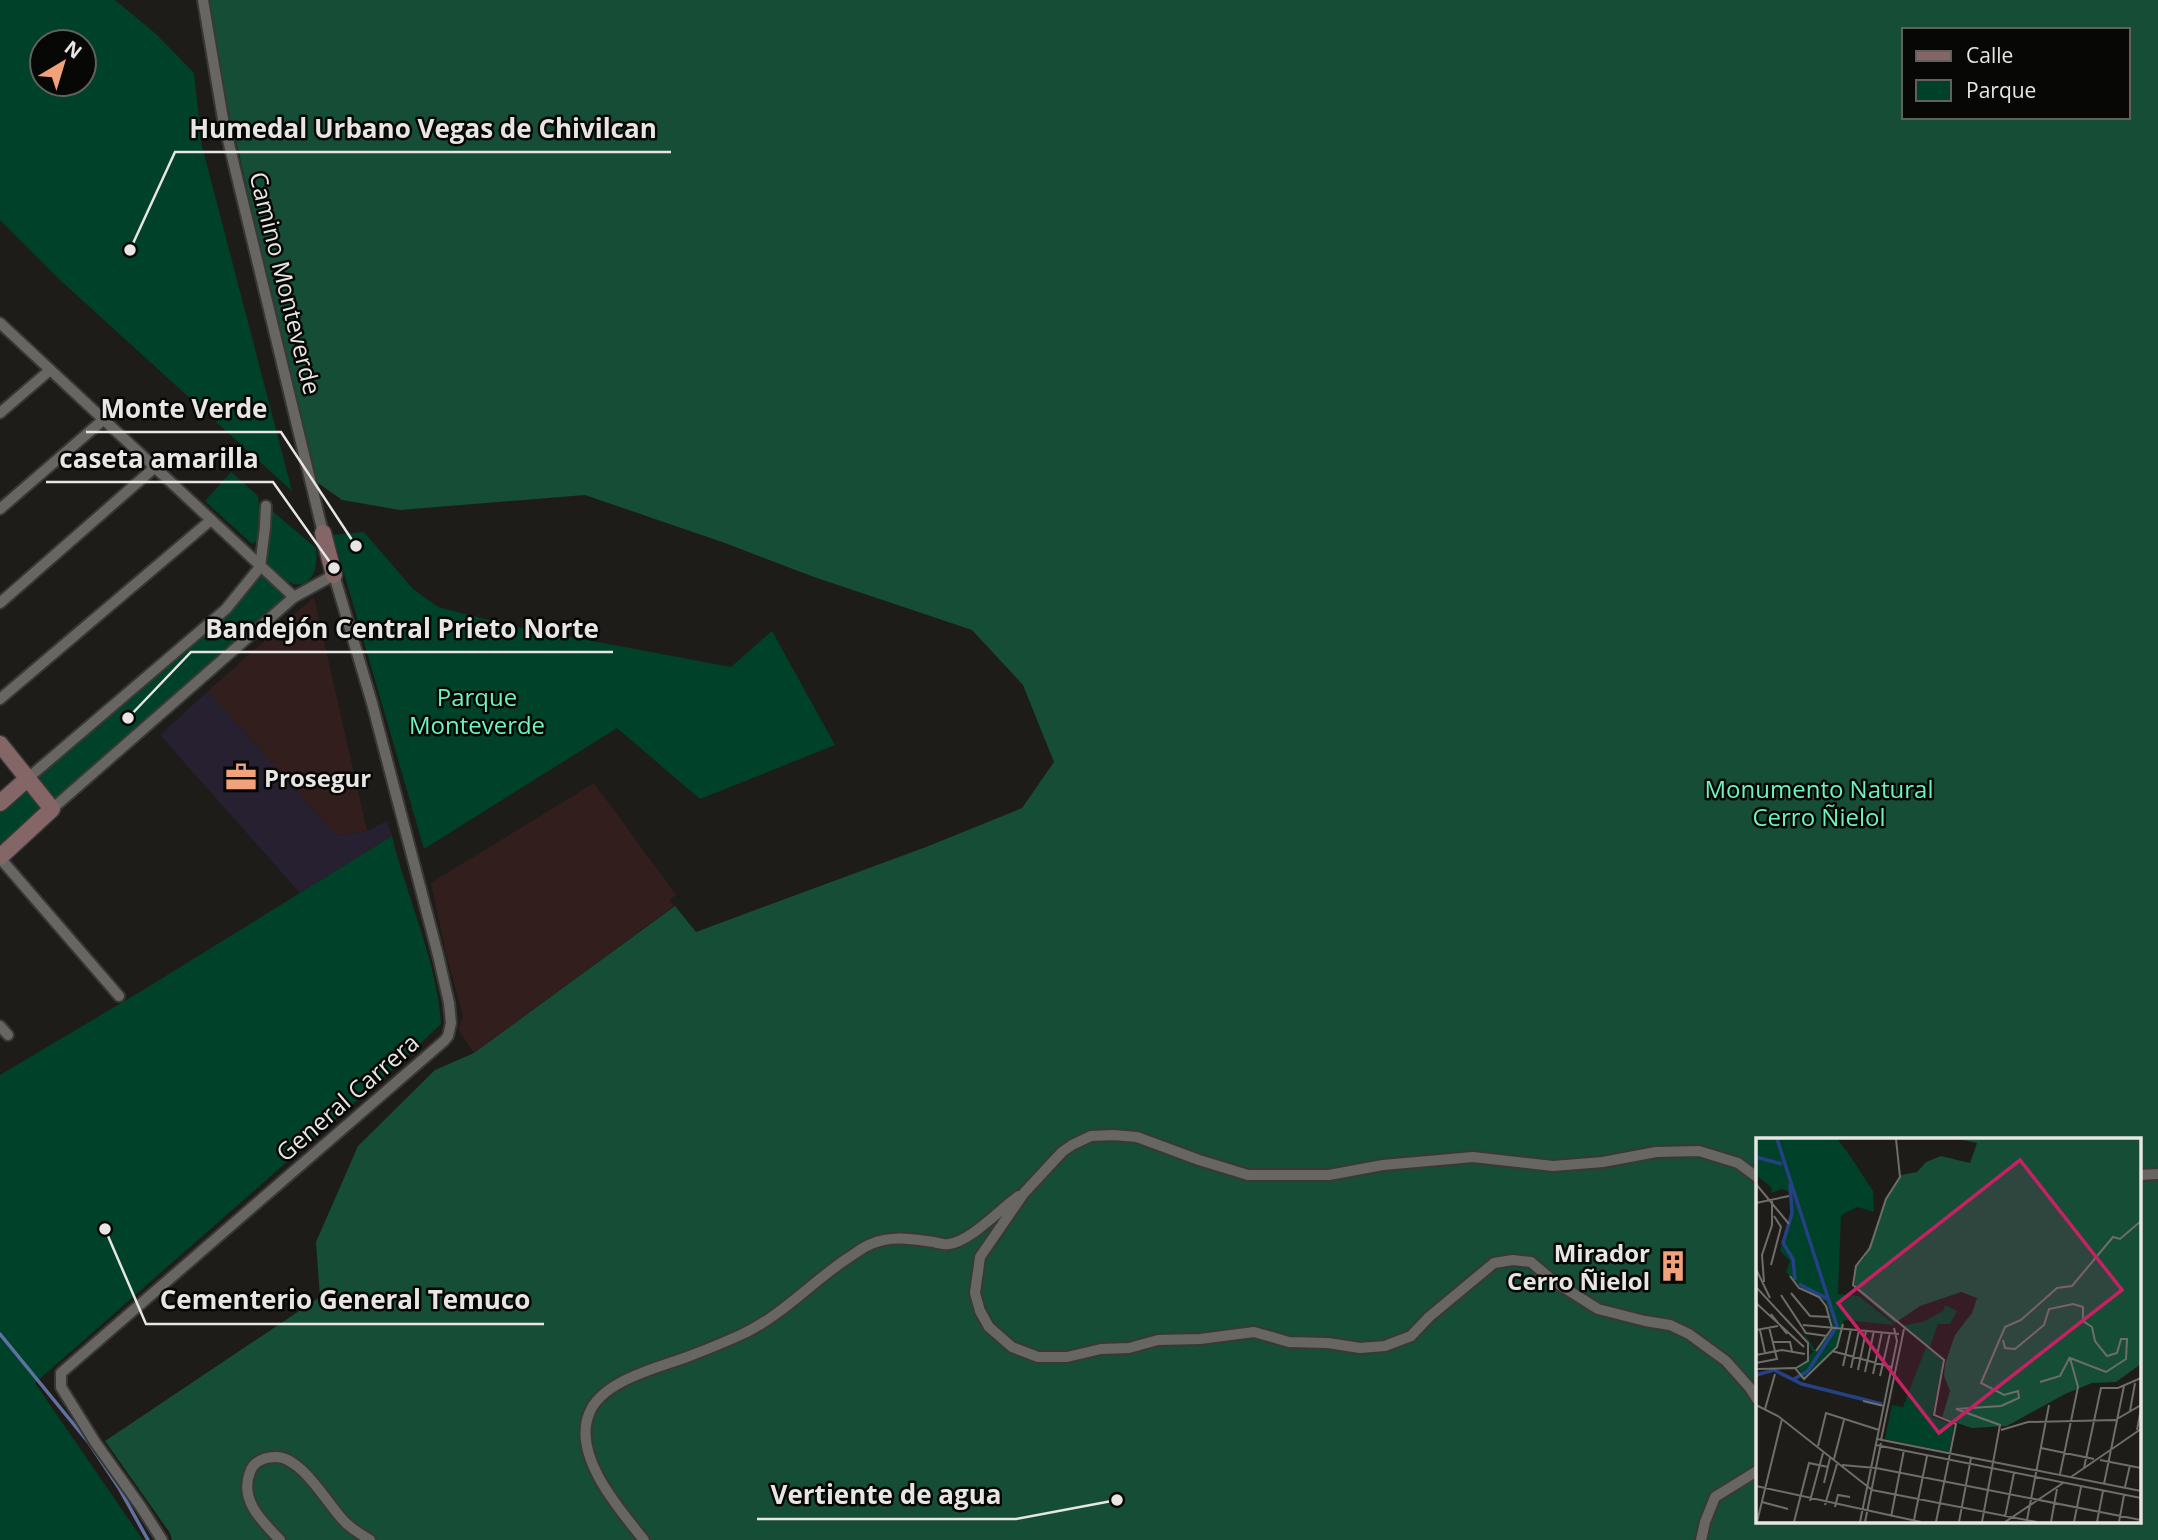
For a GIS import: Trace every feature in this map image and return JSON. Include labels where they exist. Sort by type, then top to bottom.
[{"type":"street","name":"Camino Monteverde","points":[[203,0],[223,119],[334,575]]},
{"type":"street","points":[[0,323],[294,597]]},
{"type":"street","points":[[0,413],[50,370]]},
{"type":"street","points":[[0,509],[103,420]]},
{"type":"street","points":[[0,603],[154,468]]},
{"type":"street","points":[[0,803],[217,619],[260,566],[266,506]]},
{"type":"street","points":[[0,699],[211,520]]},
{"type":"street","points":[[119,996],[0,858],[52,809],[294,597],[334,575]]},
{"type":"street","name":"General Carrera","points":[[162,1540],[61,1387],[61,1373],[444,1041],[451,1029],[449,1003],[417,870],[334,575]]},
{"type":"street","points":[[0,744],[52,809]]},
{"type":"street","points":[[0,1026],[8,1035]]},
{"type":"street","points":[[1756,1176],[1738,1163],[1699,1151],[1656,1152],[1603,1162],[1553,1166],[1474,1157],[1383,1165],[1329,1175],[1248,1175],[1137,1137],[1091,1136],[1062,1152],[1024,1193],[980,1257],[975,1293],[989,1328],[1012,1347],[1038,1357],[1067,1357],[1101,1349],[1129,1348],[1158,1340],[1213,1338],[1254,1332],[1289,1342],[1328,1343],[1360,1349],[1385,1346],[1411,1336],[1429,1317],[1494,1263],[1513,1260],[1531,1262],[1552,1280],[1598,1309],[1670,1325],[1689,1334],[1726,1361],[1756,1397]]},
{"type":"street","points":[[2140,1175],[2158,1174]]},
{"type":"street","points":[[644,1540],[612,1498],[592,1463],[586,1430],[589,1414],[600,1397],[651,1368],[740,1336],[768,1321],[825,1273],[868,1245],[885,1238],[950,1244],[973,1233],[1024,1193]]},
{"type":"street","points":[[280,1540],[250,1504],[245,1488],[251,1469],[258,1460],[278,1457],[294,1464],[319,1488],[329,1506],[347,1525],[370,1540]]},
{"type":"street","points":[[1701,1540],[1715,1497],[1756,1472]]},
{"type":"shaded area","points":[[314,597],[367,831],[336,835],[208,691]]},
{"type":"shaded area","name":"Prosegur","points":[[208,691],[336,835],[367,831],[387,821],[392,836],[300,893],[160,735]]},
{"type":"shaded area","points":[[594,783],[676,895],[669,900],[674,906],[474,1053],[458,1029],[463,1016],[431,883]]},
{"type":"green space","points":[[0,0],[115,0],[156,34],[194,73],[202,146],[292,491],[60,280],[0,220]]},
{"type":"green space","name":"Monumento Natural Cerro Ñielol","points":[[205,0],[2158,0],[2158,1540],[172,1540],[170,1533],[105,1441],[320,1297],[316,1242],[358,1146],[435,1070],[474,1053],[675,906],[696,932],[926,847],[1022,808],[1054,762],[1023,685],[972,630],[585,495],[400,510],[342,500],[307,475],[297,414],[239,153],[210,41]]},
{"type":"green space","points":[[231,472],[258,496],[260,523],[257,541],[252,544],[205,501]]},
{"type":"green space","points":[[270,509],[316,548],[315,568],[307,582],[294,584],[285,580],[268,564],[266,548]]},
{"type":"green space","name":"Parque Monteverde","points":[[364,532],[413,589],[438,607],[512,626],[731,667],[772,631],[835,745],[700,799],[617,728],[424,849],[333,535]]},
{"type":"green space","points":[[260,572],[289,597],[53,804],[32,780]]},
{"type":"green space","points":[[28,792],[38,802],[40,816],[0,851],[0,812],[22,793]]},
{"type":"green space","points":[[392,836],[434,976],[441,1024],[35,1383],[143,1540],[0,1540],[0,1075]]},
{"type":"waterway","points":[[0,1334],[89,1443],[119,1488],[148,1540]]},
{"type":"place","name":"Humedal Urbano Vegas de Chivilcan","points":[[130,250]]},
{"type":"place","name":"Monte Verde","points":[[356,546]]},
{"type":"place","name":"caseta amarilla","points":[[334,568]]},
{"type":"place","name":"Bandejón Central Prieto Norte","points":[[128,718]]},
{"type":"place","name":"Prosegur","points":[[241,777]]},
{"type":"place","name":"Cementerio General Temuco","points":[[105,1229]]},
{"type":"place","name":"Mirador Cerro Ñielol","points":[[1673,1266]]},
{"type":"place","name":"Vertiente de agua","points":[[1117,1500]]}]
